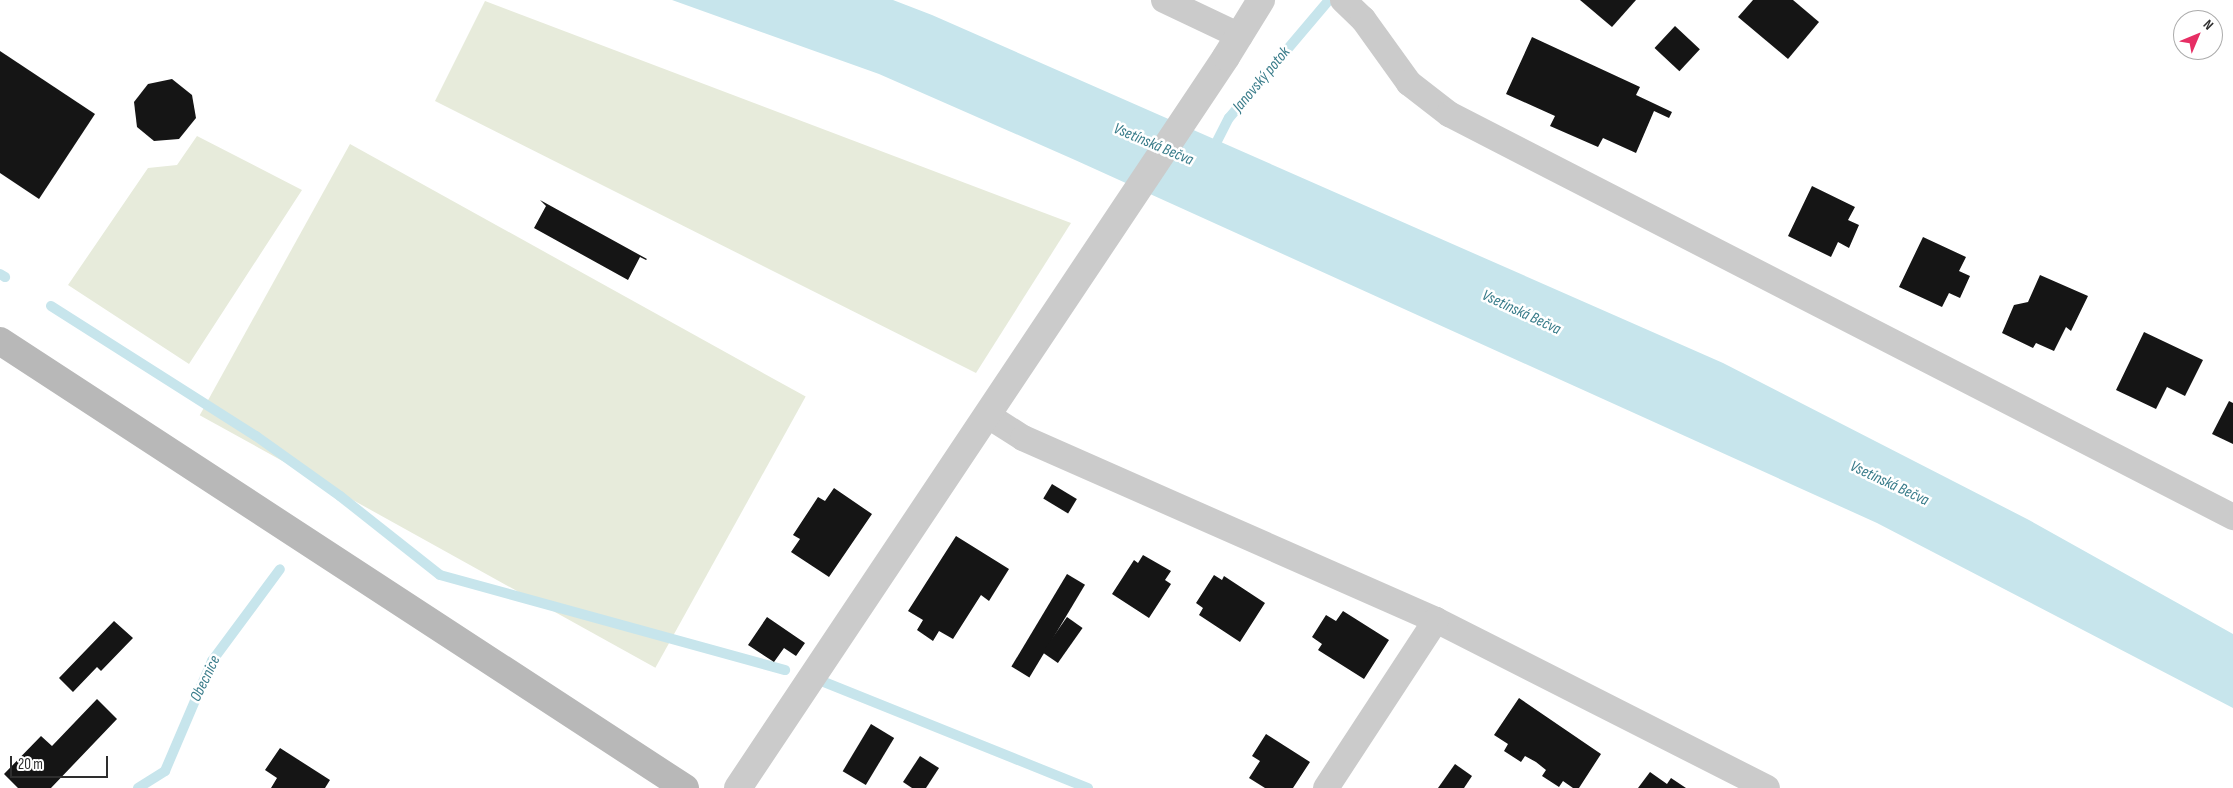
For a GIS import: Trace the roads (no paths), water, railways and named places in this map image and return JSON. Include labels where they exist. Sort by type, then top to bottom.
[{"type":"main road","points":[[0,341],[685,788]]},
{"type":"street","points":[[1164,0],[1233,47]]},
{"type":"street","points":[[738,788],[1233,47],[1261,0]]},
{"type":"street","points":[[1349,5],[1409,83],[1449,114],[2233,517]]},
{"type":"street","points":[[994,405],[1023,438],[1436,620],[1767,788]]},
{"type":"street","points":[[1326,788],[1436,620]]},
{"type":"water","name":"Vsetínská Bečva","points":[[672,0],[893,0],[932,15],[1723,363],[2029,520],[2233,634],[2233,708],[1877,523],[1075,160],[879,74]]},
{"type":"waterway","name":"Janovský potok","points":[[1212,151],[1229,118],[1329,0]]},
{"type":"waterway","points":[[0,274],[5,277]]},
{"type":"waterway","points":[[51,306],[256,436],[340,496],[440,575],[785,670]]},
{"type":"waterway","name":"Obecnice","points":[[138,788],[165,771],[212,661],[280,569]]},
{"type":"waterway","points":[[819,680],[1088,788]]}]
